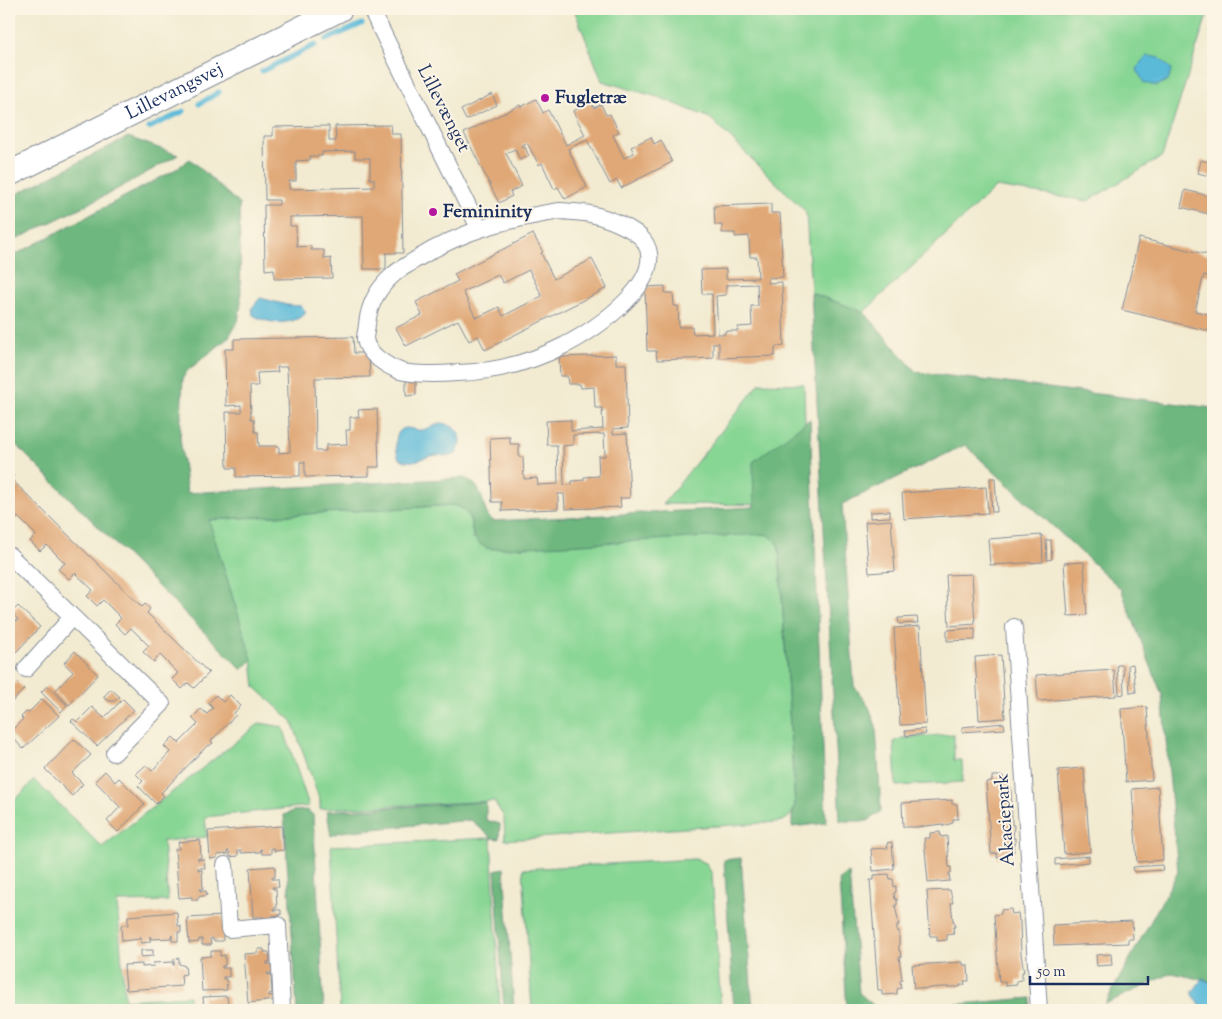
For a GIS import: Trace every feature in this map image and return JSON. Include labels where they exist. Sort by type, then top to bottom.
[{"type":"street","name":"Lillevangsvej","points":[[9,174],[340,9]]},
{"type":"street","name":"Lillevænget","points":[[371,9],[479,228]]},
{"type":"street","points":[[560,211],[590,214],[621,225],[640,236],[645,242],[649,261],[644,276],[629,299],[594,329],[565,346],[535,358],[481,373],[441,374],[401,371],[379,359],[370,351],[365,339],[368,316],[375,296],[393,274],[433,248],[479,228],[520,217],[560,211]]},
{"type":"street","points":[[9,555],[162,704],[114,753]]},
{"type":"street","points":[[26,669],[72,617]]},
{"type":"street","name":"Akaciepark","points":[[1014,628],[1039,1010]]},
{"type":"street","points":[[225,865],[229,929],[278,926],[282,1010]]},
{"type":"green space","points":[[574,9],[1209,9],[1162,157],[1088,201],[996,187],[864,312],[811,293],[806,212],[710,118],[661,98],[602,81]]},
{"type":"green space","points":[[128,137],[178,155],[112,192],[9,243],[9,198]]},
{"type":"green space","points":[[190,159],[239,204],[241,303],[238,321],[228,338],[187,371],[183,378],[180,438],[187,493],[464,478],[472,482],[477,488],[481,494],[486,513],[494,521],[754,507],[753,462],[810,419],[826,823],[792,827],[792,816],[795,807],[779,548],[774,539],[768,535],[490,549],[481,545],[476,539],[468,514],[463,509],[454,505],[209,520],[252,660],[242,670],[9,438],[9,258],[173,171]]},
{"type":"green space","points":[[811,293],[864,312],[916,372],[1213,408],[1213,982],[1172,973],[1105,1004],[1178,872],[1162,695],[1121,589],[965,445],[842,504],[854,686],[869,707],[876,726],[881,811],[868,821],[840,821]]},
{"type":"green space","points":[[760,383],[804,384],[807,505],[663,504]]},
{"type":"green space","points":[[454,505],[460,507],[467,514],[471,522],[473,538],[765,534],[774,539],[779,548],[795,807],[789,817],[778,822],[505,840],[504,817],[494,801],[320,809],[320,801],[292,721],[255,687],[252,660],[208,520]]},
{"type":"green space","points":[[260,723],[283,727],[309,806],[205,817],[207,837],[163,841],[168,901],[117,902],[125,1000],[189,996],[190,1010],[119,1010],[119,1008],[103,1008],[103,1010],[9,1010],[9,807],[34,780],[102,847]]},
{"type":"green space","points":[[954,734],[954,760],[962,760],[963,782],[896,786],[894,742],[902,738]]},
{"type":"green space","points":[[486,802],[486,820],[500,824],[499,839],[492,838],[471,820],[340,832],[331,836],[327,811]]},
{"type":"green space","points":[[307,810],[313,815],[324,1010],[297,1010],[284,815],[293,811]]},
{"type":"green space","points":[[491,838],[500,1010],[340,1010],[331,846]]},
{"type":"green space","points":[[741,858],[753,1010],[734,1010],[724,860]]},
{"type":"green space","points":[[695,859],[706,863],[712,874],[721,1010],[532,1010],[523,869]]},
{"type":"green space","points":[[504,868],[514,1010],[504,1010],[495,870]]},
{"type":"green space","points":[[849,873],[859,993],[879,1010],[847,1010],[839,879]]},
{"type":"green space","points":[[1031,998],[1030,1010],[890,1010]]},
{"type":"water","points":[[1148,56],[1160,58],[1171,69],[1169,79],[1157,86],[1144,83],[1137,70],[1141,62]]},
{"type":"water","points":[[260,298],[287,305],[301,306],[305,310],[305,314],[286,322],[272,322],[259,318],[253,315],[252,308]]},
{"type":"water","points":[[441,423],[447,424],[459,433],[461,442],[456,454],[452,456],[435,455],[414,461],[399,458],[396,440],[402,429],[422,430]]},
{"type":"water","points":[[1202,979],[1213,983],[1213,1010],[1203,1010],[1192,993]]},
{"type":"building","points":[[492,94],[497,105],[466,120],[461,110]]},
{"type":"building","points":[[536,99],[543,113],[548,110],[566,145],[585,135],[573,111],[591,102],[594,108],[601,104],[606,115],[610,114],[619,132],[613,135],[624,158],[634,153],[631,147],[651,137],[654,144],[661,140],[672,162],[621,188],[617,180],[610,184],[587,140],[568,149],[587,187],[565,199],[558,187],[554,189],[542,163],[539,165],[527,143],[522,145],[529,156],[520,160],[515,149],[506,153],[522,186],[510,192],[512,196],[499,203],[464,133]]},
{"type":"building","points":[[391,125],[392,134],[401,134],[403,253],[386,253],[386,269],[364,269],[363,216],[290,217],[290,226],[296,226],[297,247],[311,246],[311,250],[324,250],[324,259],[331,258],[332,278],[274,279],[274,269],[265,270],[264,205],[279,205],[279,200],[265,200],[264,136],[273,136],[273,127],[329,126],[329,141],[336,141],[335,126]],"holes":[[[355,151],[355,158],[370,158],[370,179],[374,179],[374,187],[289,189],[289,181],[296,181],[296,161],[310,160],[310,156],[322,156],[322,152]]]},
{"type":"building","points":[[1201,160],[1213,163],[1213,177],[1198,173]]},
{"type":"building","points":[[1185,190],[1213,197],[1213,215],[1181,207]]},
{"type":"building","points":[[771,204],[771,213],[780,213],[783,277],[768,278],[768,283],[782,282],[784,346],[775,347],[775,356],[719,358],[719,343],[713,343],[713,358],[657,360],[656,351],[647,351],[645,287],[665,286],[665,293],[673,293],[674,306],[678,306],[679,327],[692,327],[693,334],[713,333],[712,294],[702,294],[701,270],[726,269],[726,279],[758,278],[757,257],[750,257],[749,236],[735,237],[735,233],[722,233],[722,225],[715,225],[714,206]],"holes":[[[757,284],[758,306],[751,306],[752,326],[738,327],[738,331],[725,331],[725,334],[718,334],[716,296],[726,295],[726,285]]]},
{"type":"building","points":[[533,234],[554,279],[592,259],[607,288],[485,350],[478,336],[469,341],[458,320],[406,346],[396,328],[422,315],[416,302],[458,281],[454,274]],"holes":[[[529,270],[542,296],[503,316],[499,307],[476,318],[463,292],[498,275],[503,283]]]},
{"type":"building","points":[[1139,238],[1213,256],[1213,278],[1204,275],[1195,311],[1213,315],[1213,332],[1122,310]]},
{"type":"building","points":[[353,337],[354,353],[366,353],[369,358],[370,377],[315,378],[316,451],[326,451],[326,445],[347,444],[346,430],[350,430],[350,417],[359,417],[358,410],[377,409],[379,467],[369,467],[369,476],[305,477],[305,462],[300,462],[300,476],[236,477],[236,468],[227,468],[226,412],[241,412],[241,405],[226,406],[225,349],[234,349],[234,339]],"holes":[[[277,367],[287,367],[290,452],[279,453],[279,446],[259,446],[258,432],[255,432],[254,419],[251,419],[250,386],[258,386],[257,373],[278,372]]]},
{"type":"building","points":[[616,355],[616,364],[626,364],[628,428],[613,429],[613,434],[627,433],[630,498],[620,498],[621,507],[565,509],[564,494],[558,494],[558,509],[502,511],[502,502],[492,502],[490,438],[510,437],[510,444],[519,444],[519,457],[523,457],[524,479],[537,478],[538,485],[558,484],[557,445],[547,445],[546,421],[571,420],[571,431],[603,429],[602,408],[595,408],[594,387],[581,388],[580,384],[568,384],[567,376],[560,376],[559,357]],"holes":[[[604,434],[605,456],[598,456],[599,476],[584,477],[584,480],[572,481],[572,484],[564,485],[563,446],[573,445],[573,435]]]},
{"type":"building","points":[[406,379],[416,379],[416,395],[406,396]]},
{"type":"building","points":[[9,471],[14,476],[11,479],[142,607],[145,604],[150,609],[147,613],[209,673],[194,688],[188,683],[182,689],[172,679],[178,673],[160,655],[154,662],[143,652],[149,646],[131,628],[125,634],[115,624],[121,618],[103,600],[97,606],[87,596],[93,590],[75,573],[69,579],[58,569],[65,563],[47,545],[40,551],[30,541],[36,535],[18,517],[12,524],[9,521]]},
{"type":"building","points":[[990,478],[995,478],[997,512],[992,512]]},
{"type":"building","points":[[986,487],[988,513],[904,519],[902,493]]},
{"type":"building","points":[[890,511],[890,517],[870,518],[870,512]]},
{"type":"building","points":[[891,520],[895,571],[869,573],[865,522]]},
{"type":"building","points":[[1042,535],[1043,562],[990,565],[988,539]]},
{"type":"building","points":[[1046,540],[1051,540],[1052,559],[1047,560]]},
{"type":"building","points":[[1084,562],[1087,615],[1068,616],[1064,563]]},
{"type":"building","points":[[972,574],[975,624],[949,626],[946,575]]},
{"type":"building","points":[[18,606],[40,627],[16,652],[9,648],[9,629],[18,619],[11,613]]},
{"type":"building","points":[[917,617],[918,623],[899,624],[898,618]]},
{"type":"building","points":[[920,626],[926,724],[900,725],[894,628]]},
{"type":"building","points":[[975,628],[975,640],[947,641],[947,630]]},
{"type":"building","points":[[75,651],[98,675],[69,705],[55,691],[73,672],[64,663]]},
{"type":"building","points":[[1001,655],[1005,718],[979,720],[975,657]]},
{"type":"building","points":[[1133,664],[1136,692],[1130,693],[1128,665]]},
{"type":"building","points":[[1117,665],[1123,665],[1124,694],[1119,695]]},
{"type":"building","points":[[1114,670],[1116,696],[1038,701],[1036,675]]},
{"type":"building","points":[[17,682],[24,689],[9,705],[9,690]]},
{"type":"building","points":[[47,686],[67,705],[61,712],[41,692]]},
{"type":"building","points":[[111,689],[120,697],[114,701],[109,701],[103,697]]},
{"type":"building","points":[[216,695],[223,702],[230,695],[241,706],[234,713],[236,715],[211,741],[213,743],[208,745],[161,793],[164,796],[156,804],[138,786],[143,781],[136,774],[146,765],[152,771],[170,752],[164,746],[173,737],[179,743],[198,724],[192,718],[201,709],[207,714],[213,708],[208,703]]},
{"type":"building","points":[[42,699],[59,716],[23,749],[9,733],[23,719],[21,717],[26,712],[28,713]]},
{"type":"building","points":[[123,699],[134,710],[97,746],[71,721],[73,719],[77,722],[92,707],[104,718]]},
{"type":"building","points":[[1147,707],[1152,780],[1126,782],[1121,709]]},
{"type":"building","points":[[1004,723],[1005,729],[962,732],[962,727]]},
{"type":"building","points":[[925,729],[926,734],[906,736],[905,731]]},
{"type":"building","points":[[74,739],[91,755],[72,773],[83,784],[72,796],[45,769]]},
{"type":"building","points":[[1084,768],[1090,852],[1064,854],[1058,770]]},
{"type":"building","points":[[105,771],[115,782],[119,778],[145,804],[118,832],[107,821],[120,807],[95,781]]},
{"type":"building","points":[[992,776],[1003,776],[1003,780],[1009,780],[1011,787],[1012,825],[1014,825],[1013,838],[1015,838],[1015,844],[1013,844],[1014,852],[1008,852],[1008,857],[997,858],[997,853],[991,854],[986,782],[992,781]]},
{"type":"building","points":[[1158,787],[1163,860],[1137,862],[1132,789]]},
{"type":"building","points":[[952,800],[952,804],[957,804],[958,819],[953,819],[953,823],[943,826],[943,824],[903,827],[902,803]]},
{"type":"building","points":[[282,826],[284,850],[274,851],[274,848],[271,848],[271,854],[262,854],[261,849],[260,852],[241,853],[241,850],[238,850],[238,856],[230,857],[229,851],[227,851],[228,854],[217,855],[217,858],[210,859],[208,831]]},
{"type":"building","points":[[940,832],[941,837],[947,836],[949,867],[951,867],[951,873],[949,873],[950,881],[928,883],[924,838],[930,838],[930,833]]},
{"type":"building","points":[[200,840],[201,858],[198,858],[198,860],[204,859],[205,868],[198,868],[198,870],[202,870],[203,889],[200,889],[200,891],[206,891],[207,895],[198,897],[198,900],[192,900],[192,897],[179,898],[175,849],[179,849],[178,842]]},
{"type":"building","points":[[892,842],[894,869],[873,871],[871,849],[888,848],[887,843]]},
{"type":"building","points":[[1089,856],[1089,862],[1055,865],[1055,859]]},
{"type":"building","points":[[1162,865],[1163,870],[1134,872],[1133,867]]},
{"type":"building","points":[[275,866],[275,877],[272,877],[272,879],[278,879],[279,887],[272,887],[276,889],[277,908],[274,908],[274,910],[281,910],[281,915],[272,916],[273,919],[264,920],[264,917],[253,917],[250,868]]},
{"type":"building","points":[[889,874],[890,879],[893,879],[894,887],[896,886],[896,892],[894,893],[895,899],[897,899],[897,905],[895,905],[899,925],[897,925],[897,931],[899,931],[899,951],[901,957],[899,957],[902,980],[900,981],[901,988],[897,989],[897,994],[882,995],[882,990],[878,990],[870,880],[874,880],[874,875]]},
{"type":"building","points":[[950,890],[953,903],[951,903],[955,927],[953,927],[954,934],[947,935],[947,940],[937,941],[937,936],[930,936],[927,891]]},
{"type":"building","points":[[1011,909],[1012,914],[1018,913],[1020,921],[1021,954],[1024,972],[1022,972],[1022,980],[1016,981],[1017,985],[1005,986],[1005,982],[999,982],[994,915],[1001,914],[1001,910]]},
{"type":"building","points":[[177,912],[178,926],[181,926],[181,932],[178,932],[178,941],[172,941],[172,935],[171,938],[151,939],[150,936],[150,942],[141,943],[141,937],[140,939],[122,941],[121,925],[128,925],[128,916]]},
{"type":"building","points":[[222,916],[228,935],[223,935],[223,941],[213,941],[213,938],[210,939],[211,945],[202,945],[202,939],[199,939],[199,942],[189,943],[187,918]]},
{"type":"building","points":[[1132,921],[1133,939],[1128,939],[1128,943],[1054,946],[1053,925]]},
{"type":"building","points":[[258,949],[264,949],[264,952],[269,952],[270,962],[267,962],[267,964],[273,964],[274,973],[267,973],[268,975],[271,974],[272,993],[269,996],[275,995],[276,1000],[248,1003],[244,954],[258,953]]},
{"type":"building","points":[[141,950],[153,950],[153,956],[141,957]]},
{"type":"building","points":[[211,951],[220,951],[220,956],[225,955],[225,966],[222,966],[222,968],[229,968],[229,977],[223,977],[223,979],[226,979],[227,990],[202,991],[200,957],[211,956]]},
{"type":"building","points":[[1111,954],[1112,965],[1097,966],[1096,955]]},
{"type":"building","points":[[179,958],[179,964],[185,966],[186,974],[181,975],[182,986],[126,990],[124,965],[142,964],[142,967],[154,966],[153,963],[173,962],[174,965],[174,959]]},
{"type":"building","points":[[963,962],[963,965],[968,965],[969,981],[964,981],[965,985],[960,985],[960,987],[914,988],[912,965]]},
{"type":"building","points":[[227,996],[228,1006],[225,1008],[231,1007],[231,1010],[204,1010],[203,997]]},
{"type":"waterway","points":[[385,13],[393,9]]},
{"type":"waterway","points":[[326,40],[362,24]]},
{"type":"waterway","points":[[262,71],[315,45]]},
{"type":"waterway","points":[[199,104],[219,92]]},
{"type":"waterway","points":[[149,128],[184,111]]},
{"type":"place","name":"Fugletræ","points":[[545,98]]},
{"type":"place","name":"Femininity","points":[[433,212]]}]
